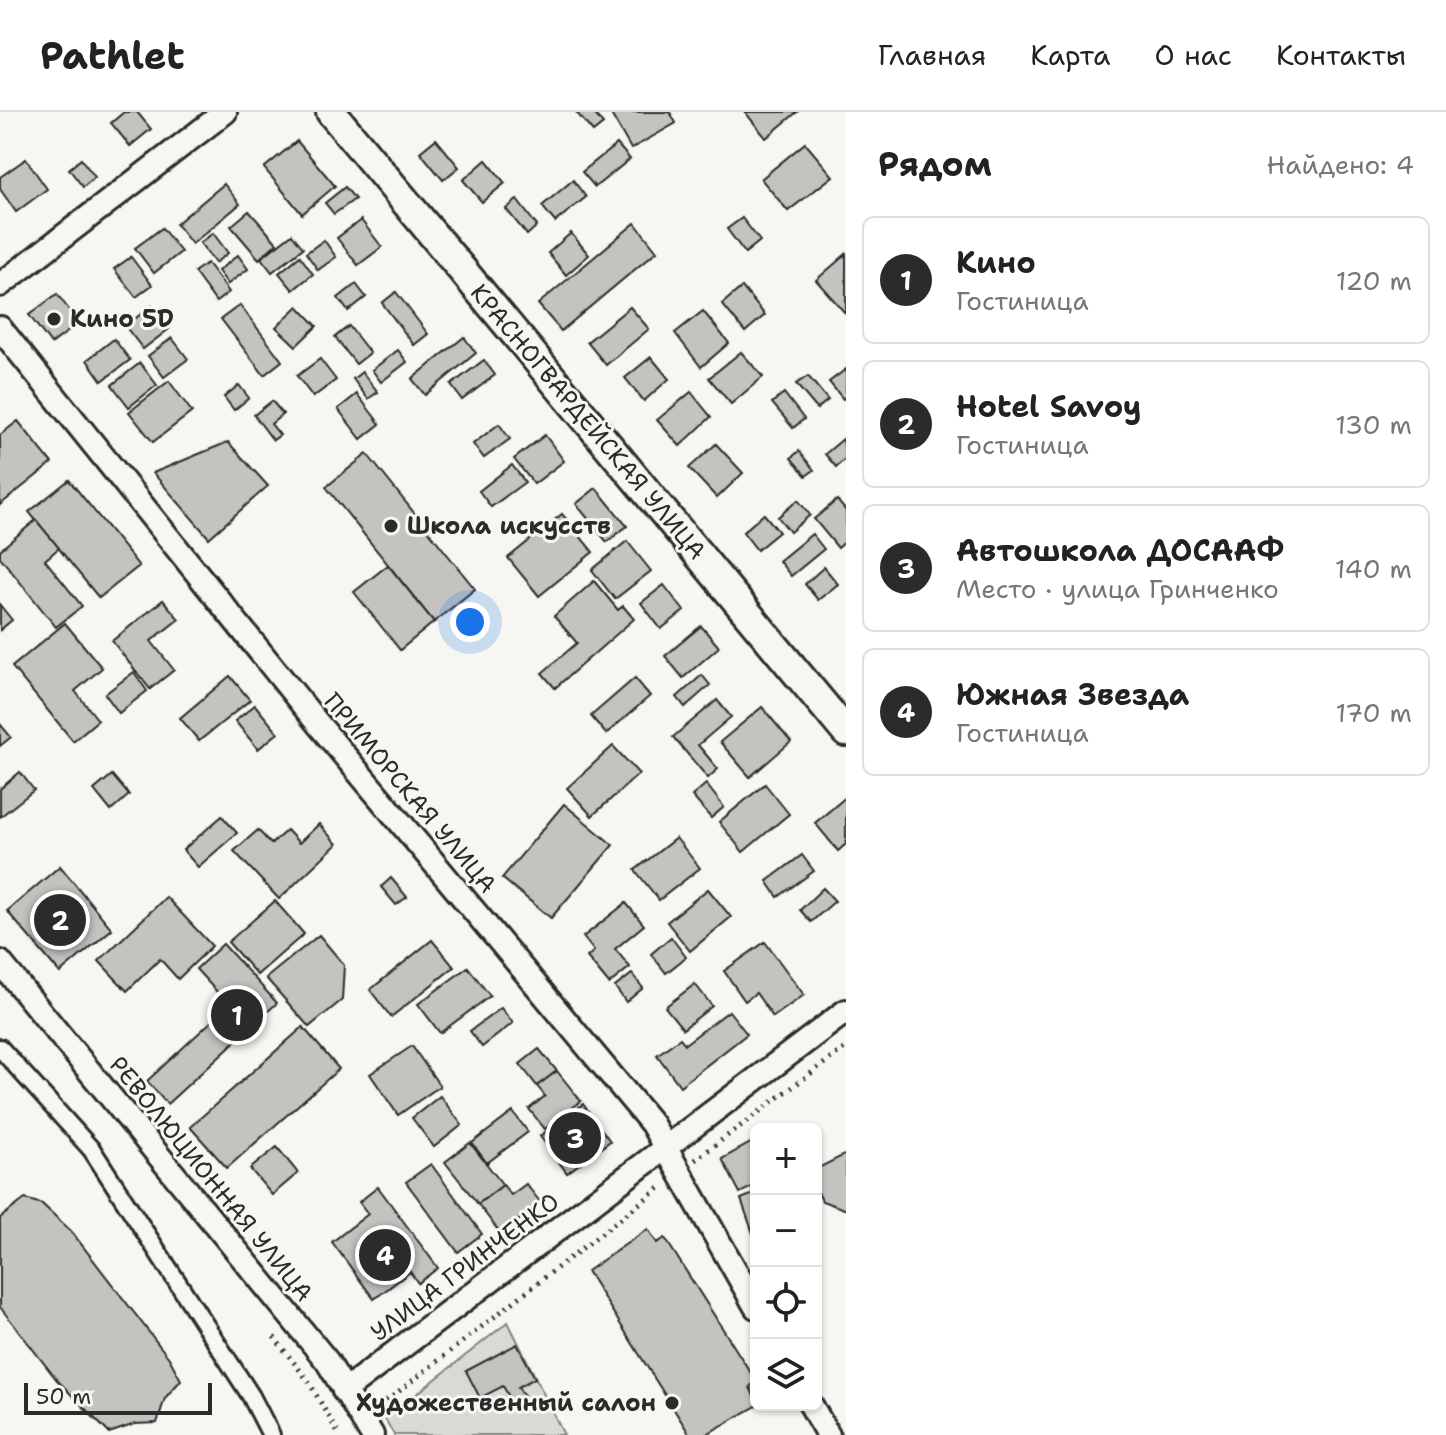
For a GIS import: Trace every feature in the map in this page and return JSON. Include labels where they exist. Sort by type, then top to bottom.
[{"type":"street","points":[[0,285],[225,112]]},
{"type":"street","name":"КРАСНОГВАРДЕЙСКАЯ УЛИЦА","points":[[331,112],[846,732]]},
{"type":"street","name":"ПРИМОРСКАЯ УЛИЦА","points":[[0,328],[319,725],[652,1124],[750,1296]]},
{"type":"street","name":"РЕВОЛЮЦИОННАЯ УЛИЦА","points":[[0,962],[327,1361],[367,1427]]},
{"type":"street","name":"УЛИЦА ГРИНЧЕНКО","points":[[344,1391],[846,1011]]},
{"type":"street","points":[[0,1048],[92,1150],[251,1396],[271,1435]]},
{"type":"street","points":[[814,1411],[828,1435]]},
{"type":"path","points":[[367,1427],[680,1172],[846,1047]]},
{"type":"shaded area","points":[[508,1322],[564,1435],[394,1435],[385,1419]]},
{"type":"building","points":[[124,112],[137,112],[151,129],[130,146],[111,123]]},
{"type":"building","points":[[576,112],[593,112],[603,124],[593,132]]},
{"type":"building","points":[[670,112],[676,123],[631,149],[611,114]]},
{"type":"building","points":[[745,112],[797,112],[766,138]]},
{"type":"building","points":[[436,139],[459,167],[443,180],[420,152]]},
{"type":"building","points":[[297,141],[335,186],[302,214],[264,168]]},
{"type":"building","points":[[805,143],[833,176],[788,211],[761,179]]},
{"type":"building","points":[[617,144],[630,159],[595,187],[582,172]]},
{"type":"building","points":[[26,159],[47,189],[16,212],[0,189],[0,177]]},
{"type":"building","points":[[81,159],[95,177],[83,187],[69,169]]},
{"type":"building","points":[[486,160],[505,183],[482,202],[463,180]]},
{"type":"building","points":[[573,180],[586,197],[555,222],[542,206]]},
{"type":"building","points":[[224,184],[240,204],[192,244],[176,224]]},
{"type":"building","points":[[345,187],[355,199],[334,214],[325,203]]},
{"type":"building","points":[[517,200],[537,226],[527,235],[506,209]]},
{"type":"building","points":[[249,211],[277,243],[259,259],[231,226]]},
{"type":"building","points":[[742,218],[760,241],[745,253],[727,229]]},
{"type":"building","points":[[361,220],[382,247],[358,265],[337,238]]},
{"type":"building","points":[[635,223],[657,251],[561,331],[538,304]]},
{"type":"building","points":[[162,228],[181,252],[154,273],[135,248]]},
{"type":"building","points":[[213,233],[228,253],[215,263],[200,243]]},
{"type":"building","points":[[571,233],[589,255],[566,275],[548,253]]},
{"type":"building","points":[[292,234],[303,248],[272,272],[261,258]]},
{"type":"building","points":[[324,240],[336,257],[318,270],[306,253]]},
{"type":"building","points":[[846,254],[846,314],[816,280]]},
{"type":"building","points":[[238,255],[248,269],[228,284],[218,271]]},
{"type":"building","points":[[300,256],[313,274],[293,290],[279,273]]},
{"type":"building","points":[[131,257],[152,285],[136,297],[114,269]]},
{"type":"building","points":[[207,263],[229,292],[216,302],[194,272]]},
{"type":"building","points":[[356,284],[366,297],[348,311],[338,298]]},
{"type":"building","points":[[742,287],[765,315],[745,332],[722,304]]},
{"type":"building","points":[[396,292],[428,334],[414,345],[382,303]]},
{"type":"building","name":"Кино 5D","points":[[57,294],[79,323],[51,344],[29,315]]},
{"type":"building","points":[[240,305],[282,361],[264,375],[221,319]]},
{"type":"building","points":[[152,306],[169,329],[143,349],[125,326]]},
{"type":"building","points":[[298,306],[317,326],[296,346],[276,327]]},
{"type":"building","points":[[630,307],[649,329],[606,365],[587,342]]},
{"type":"building","points":[[703,311],[729,343],[701,367],[675,333]]},
{"type":"building","points":[[349,326],[370,353],[356,364],[335,337]]},
{"type":"building","points":[[464,337],[476,353],[425,395],[412,379]]},
{"type":"building","points":[[172,338],[188,359],[164,377],[148,356]]},
{"type":"building","points":[[114,339],[130,360],[102,381],[87,360]]},
{"type":"building","points":[[398,350],[407,362],[381,382],[372,370]]},
{"type":"building","points":[[741,352],[763,377],[731,404],[709,378]]},
{"type":"building","points":[[651,357],[669,379],[644,401],[625,378]]},
{"type":"building","points":[[320,359],[336,380],[313,397],[297,376]]},
{"type":"building","points":[[484,360],[495,375],[462,400],[451,385]]},
{"type":"building","points":[[140,363],[157,385],[129,407],[112,385]]},
{"type":"building","points":[[846,369],[846,396],[843,399],[829,382]]},
{"type":"building","points":[[362,372],[378,392],[368,399],[353,379]]},
{"type":"building","points":[[808,376],[828,400],[817,409],[796,384]]},
{"type":"building","points":[[169,381],[192,412],[153,442],[129,412]]},
{"type":"building","points":[[239,385],[249,398],[234,410],[224,397]]},
{"type":"building","points":[[691,392],[711,417],[680,446],[657,420]]},
{"type":"building","points":[[784,393],[804,419],[793,428],[772,403]]},
{"type":"building","points":[[357,394],[380,424],[361,439],[338,409]]},
{"type":"building","points":[[272,401],[283,414],[271,424],[280,435],[273,440],[254,415]]},
{"type":"building","points":[[18,421],[52,463],[0,505],[0,435]]},
{"type":"building","points":[[499,424],[510,439],[484,458],[473,444]]},
{"type":"building","points":[[545,435],[564,461],[534,484],[514,459]]},
{"type":"building","points":[[843,439],[846,458],[836,467],[825,454]]},
{"type":"building","points":[[228,442],[268,486],[209,538],[153,473]]},
{"type":"building","points":[[716,444],[743,473],[717,498],[689,468]]},
{"type":"building","points":[[799,451],[814,470],[806,476],[791,458]]},
{"type":"building","name":"Школа искусств","points":[[367,454],[475,589],[434,622],[326,487]]},
{"type":"building","points":[[512,465],[525,482],[491,507],[479,491]]},
{"type":"building","points":[[69,480],[139,566],[99,598],[29,512]]},
{"type":"building","points":[[596,488],[627,526],[607,542],[576,504]]},
{"type":"building","points":[[798,500],[810,515],[790,532],[778,517]]},
{"type":"building","points":[[837,500],[846,511],[846,541],[838,548],[814,519]]},
{"type":"building","points":[[562,514],[593,552],[539,596],[508,558]]},
{"type":"building","points":[[764,514],[779,532],[757,550],[743,532]]},
{"type":"building","points":[[36,520],[59,548],[45,560],[82,606],[56,627],[0,557],[0,550]]},
{"type":"building","points":[[812,534],[824,549],[791,576],[779,561]]},
{"type":"building","points":[[627,541],[651,571],[615,599],[592,570]]},
{"type":"building","points":[[388,565],[434,622],[400,650],[354,592]]},
{"type":"building","points":[[824,567],[838,584],[818,600],[805,584]]},
{"type":"building","points":[[594,581],[618,610],[623,606],[634,619],[555,688],[542,673],[577,643],[554,616]]},
{"type":"building","points":[[664,585],[684,611],[661,629],[641,603]]},
{"type":"building","points":[[163,600],[179,619],[151,641],[174,670],[150,689],[112,641]]},
{"type":"building","points":[[0,605],[12,620],[0,630]]},
{"type":"building","points":[[65,623],[102,668],[75,691],[98,720],[73,741],[12,667]]},
{"type":"building","points":[[701,626],[719,647],[683,678],[665,656]]},
{"type":"building","points":[[134,672],[147,691],[119,713],[105,694]]},
{"type":"building","points":[[702,675],[710,685],[685,707],[677,697]]},
{"type":"building","points":[[230,676],[250,700],[199,741],[180,718]]},
{"type":"building","points":[[635,678],[650,696],[606,734],[591,716]]},
{"type":"building","points":[[717,700],[731,717],[698,745],[718,769],[708,778],[673,737]]},
{"type":"building","points":[[255,705],[278,733],[258,749],[235,721]]},
{"type":"building","points":[[762,707],[791,742],[750,777],[720,742]]},
{"type":"building","points":[[0,724],[11,737],[0,746]]},
{"type":"building","points":[[613,746],[639,774],[592,816],[567,788]]},
{"type":"building","points":[[20,772],[34,790],[0,817],[0,789]]},
{"type":"building","points":[[112,775],[129,795],[111,811],[94,790]]},
{"type":"building","points":[[706,784],[724,807],[711,818],[692,796]]},
{"type":"building","points":[[765,784],[789,814],[743,852],[719,822]]},
{"type":"building","points":[[846,797],[846,844],[838,851],[815,823]]},
{"type":"building","points":[[564,804],[613,845],[551,918],[502,878]]},
{"type":"building","points":[[222,816],[237,833],[198,867],[183,850]]},
{"type":"building","points":[[319,824],[337,844],[279,899],[234,851],[258,830],[271,844],[287,830],[299,843]]},
{"type":"building","points":[[676,838],[700,868],[659,900],[635,870]]},
{"type":"building","points":[[802,855],[814,871],[778,897],[767,881]]},
{"type":"building","points":[[60,866],[112,929],[60,973],[7,911]]},
{"type":"building","points":[[391,878],[407,897],[396,905],[381,887]]},
{"type":"building","points":[[823,888],[835,901],[811,922],[800,910]]},
{"type":"building","points":[[708,889],[731,917],[690,951],[667,922]]},
{"type":"building","points":[[166,897],[212,946],[178,979],[160,959],[127,991],[99,961]]},
{"type":"building","points":[[275,901],[304,934],[257,975],[228,942]]},
{"type":"building","points":[[626,903],[644,925],[615,949],[630,967],[609,984],[587,957],[594,951],[583,937]]},
{"type":"building","points":[[319,935],[344,965],[342,1000],[309,1027],[266,978]]},
{"type":"building","points":[[671,937],[686,957],[666,973],[651,954]]},
{"type":"building","points":[[432,940],[454,967],[391,1017],[370,990]]},
{"type":"building","points":[[765,942],[804,995],[773,1017],[756,993],[745,1001],[724,971]]},
{"type":"building","points":[[223,944],[277,1003],[167,1104],[147,1081],[229,1005],[196,969]]},
{"type":"building","points":[[468,967],[490,996],[440,1033],[418,1004]]},
{"type":"building","points":[[632,974],[643,988],[626,1002],[615,987]]},
{"type":"building","points":[[695,984],[712,1006],[683,1029],[665,1007]]},
{"type":"building","points":[[501,1008],[513,1023],[482,1047],[470,1031]]},
{"type":"building","points":[[729,1011],[747,1034],[680,1086],[657,1055],[680,1038],[685,1044]]},
{"type":"building","points":[[303,1027],[339,1069],[227,1168],[190,1127]]},
{"type":"building","points":[[412,1046],[440,1086],[398,1115],[370,1074]]},
{"type":"building","points":[[539,1049],[557,1071],[537,1086],[520,1064]]},
{"type":"building","points":[[557,1071],[581,1101],[545,1129],[529,1109],[545,1096],[537,1086]]},
{"type":"building","points":[[440,1096],[462,1125],[434,1147],[412,1118]]},
{"type":"building","points":[[583,1104],[610,1141],[567,1173],[540,1136]]},
{"type":"building","points":[[513,1112],[528,1132],[487,1163],[472,1143]]},
{"type":"building","points":[[470,1143],[503,1185],[478,1204],[445,1162]]},
{"type":"building","points":[[750,1143],[750,1188],[740,1193],[722,1159]]},
{"type":"building","points":[[277,1147],[298,1173],[272,1195],[250,1169]]},
{"type":"building","points":[[846,1154],[846,1209],[822,1201],[822,1166]]},
{"type":"building","points":[[431,1164],[482,1234],[458,1252],[406,1182]]},
{"type":"building","points":[[526,1184],[541,1203],[501,1234],[478,1204],[503,1185],[511,1195]]},
{"type":"building","points":[[378,1187],[438,1268],[418,1283],[410,1272],[374,1299],[332,1242],[368,1214],[359,1202]]},
{"type":"building","points":[[750,1195],[750,1225],[741,1199]]},
{"type":"building","points":[[25,1199],[42,1204],[71,1231],[169,1358],[181,1380],[165,1398],[157,1423],[135,1424],[109,1433],[57,1380],[0,1307],[0,1218]]},
{"type":"building","points":[[648,1229],[657,1243],[665,1238],[750,1372],[750,1410],[705,1435],[690,1435],[587,1271]]},
{"type":"building","points":[[517,1344],[535,1378],[518,1387],[524,1396],[512,1402],[503,1386],[480,1398],[466,1371]]},
{"type":"place","name":"Кино 5D","points":[[54,319]]},
{"type":"place","name":"Школа искусств","points":[[391,526]]},
{"type":"place","name":"Hotel Savoy","points":[[60,920]]},
{"type":"place","name":"Кино","points":[[237,1015]]},
{"type":"place","name":"Автошкола ДОСААФ","points":[[575,1138]]},
{"type":"place","name":"Южная Звезда","points":[[385,1255]]},
{"type":"place","name":"Художественный салон","points":[[672,1403]]}]
